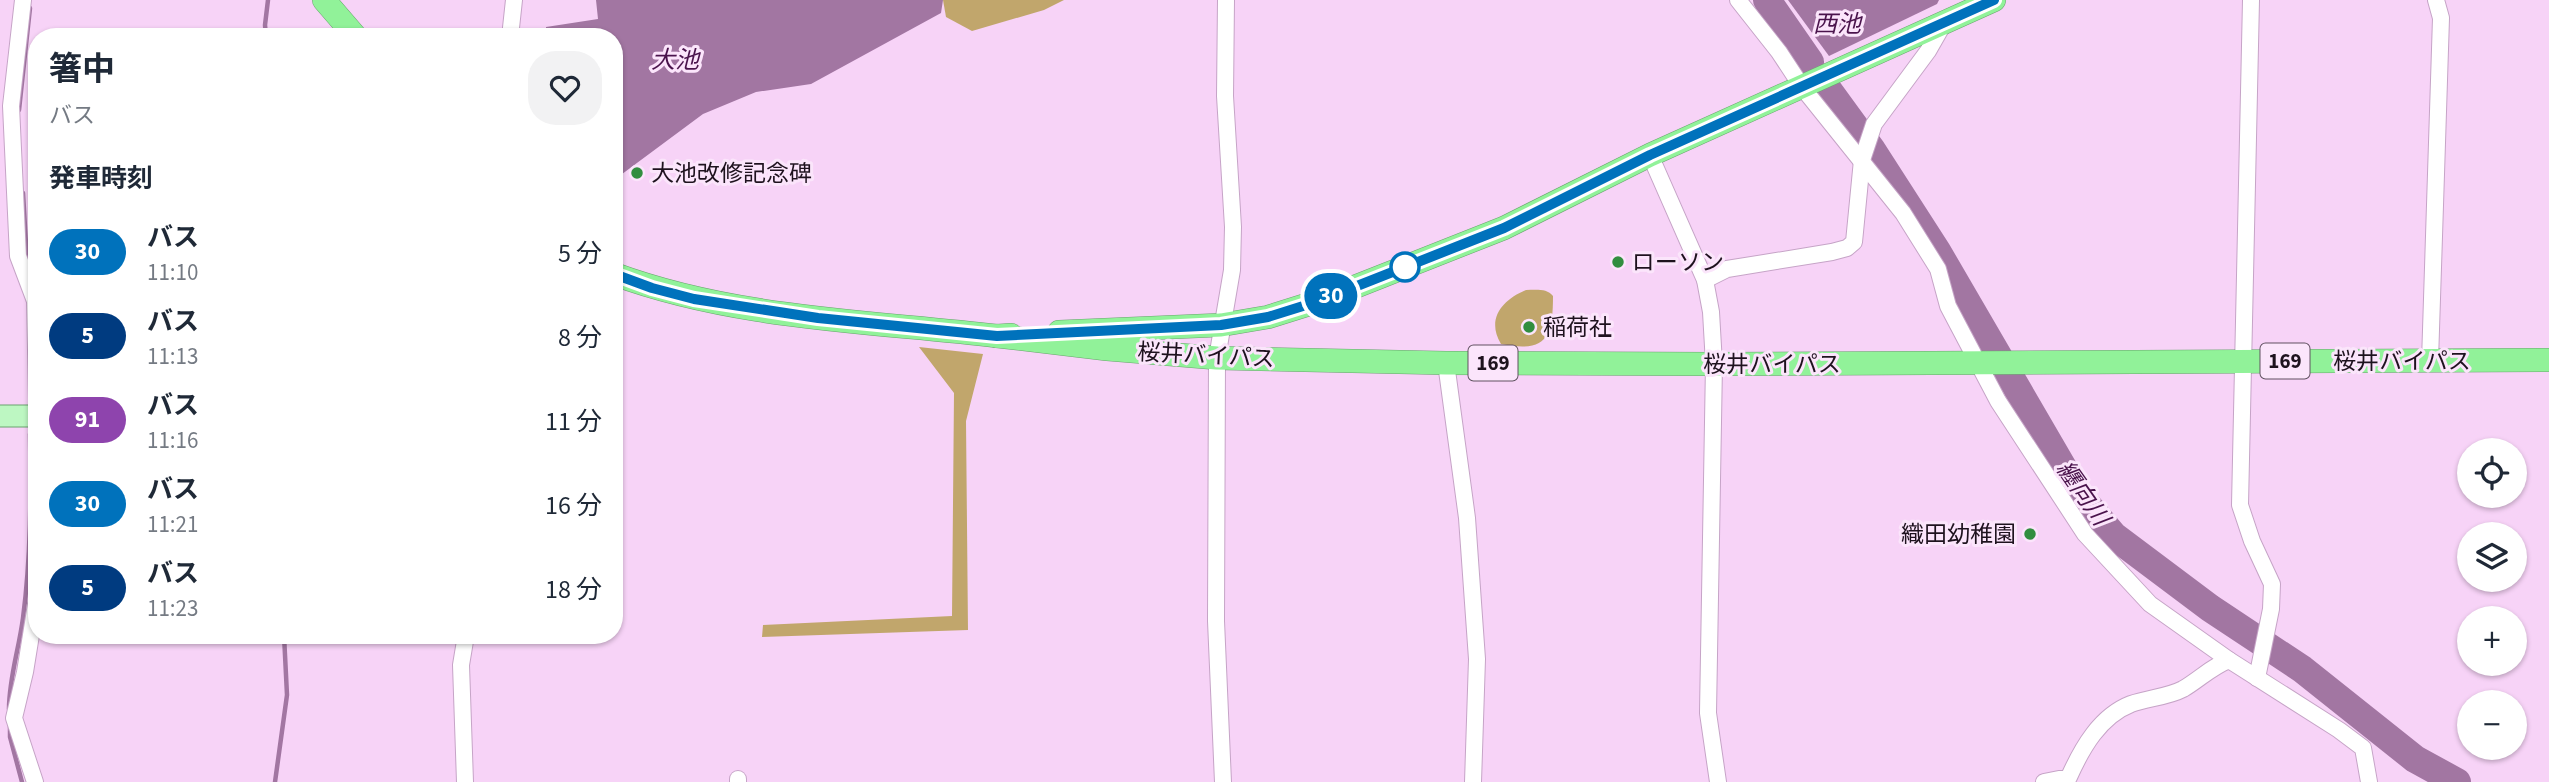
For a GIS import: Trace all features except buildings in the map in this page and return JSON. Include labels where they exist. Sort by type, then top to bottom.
[{"type":"highway","points":[[324,0],[348,28]]},
{"type":"highway","name":"169","points":[[623,277],[694,299],[818,318],[997,336],[1221,325],[1268,317],[1319,301],[1504,228],[1650,155],[1994,0]]},
{"type":"highway","name":"桜井バイパス","points":[[997,336],[1217,358],[1446,363],[2549,360]]},
{"type":"main road","points":[[0,416],[28,416]]},
{"type":"street","points":[[23,0],[11,106],[18,256],[28,282]]},
{"type":"street","points":[[511,28],[514,0]]},
{"type":"street","points":[[1223,782],[1216,621],[1217,358],[1232,270],[1233,227],[1225,96],[1226,0]]},
{"type":"street","points":[[1738,0],[1779,52],[1802,87],[1863,159],[1903,213],[1938,269],[1948,306],[1983,363],[1998,401],[2085,534],[2150,604],[2229,660],[2258,673],[2362,748],[2369,782]]},
{"type":"street","points":[[2251,0],[2240,505],[2272,584],[2271,609],[2258,673]]},
{"type":"street","points":[[2430,361],[2441,18],[2436,0]]},
{"type":"street","points":[[1705,280],[1727,270],[1847,248],[1854,242],[1863,159],[1874,124],[1928,51],[1944,23]]},
{"type":"street","points":[[1650,155],[1705,280],[1711,312],[1714,364],[1708,712],[1718,782]]},
{"type":"street","points":[[1446,363],[1466,518],[1477,659],[1473,782]]},
{"type":"street","points":[[28,644],[14,718],[35,782]]},
{"type":"street","points":[[464,644],[461,665],[465,782]]},
{"type":"street","points":[[2044,782],[2069,777],[2078,757],[2104,721],[2129,705],[2182,690],[2215,665],[2229,660]]},
{"type":"street","points":[[0,728],[14,718]]},
{"type":"shaded area","points":[[943,0],[1064,0],[1044,10],[972,31],[946,17]]},
{"type":"shaded area","points":[[1526,290],[1544,291],[1553,296],[1548,332],[1537,344],[1501,344],[1495,326],[1499,311],[1510,299]]},
{"type":"shaded area","points":[[919,347],[983,354],[966,421],[968,630],[762,637],[763,625],[952,616],[954,393]]},
{"type":"water","name":"大池","points":[[596,0],[943,0],[941,13],[811,84],[756,92],[703,114],[623,173],[623,28],[546,28],[598,19]]},
{"type":"water","name":"西池","points":[[1788,0],[1939,0],[1937,4],[1829,56]]},
{"type":"waterway","points":[[265,28],[268,0]]},
{"type":"waterway","name":"纒向川","points":[[1767,0],[1810,62]]},
{"type":"waterway","points":[[19,110],[30,8]]},
{"type":"waterway","name":"纒向川","points":[[1829,91],[1872,150],[1937,251],[2079,495],[2114,536],[2210,608],[2302,669],[2415,759],[2457,782]]},
{"type":"waterway","points":[[23,193],[27,261]]},
{"type":"waterway","points":[[9,709],[28,572]]},
{"type":"waterway","points":[[275,782],[287,695],[284,644]]},
{"type":"waterway","points":[[10,725],[10,737],[22,782]]},
{"type":"bus line","name":"30","points":[[623,277],[694,299],[818,318],[997,336],[1221,325],[1268,317],[1319,301],[1504,228],[1650,155],[1994,0]]},
{"type":"place","name":"大池改修記念碑","points":[[637,173]]},
{"type":"place","name":"ローソン","points":[[1618,262]]},
{"type":"place","name":"稲荷社","points":[[1529,327]]},
{"type":"place","name":"織田幼稚園","points":[[2030,534]]}]
